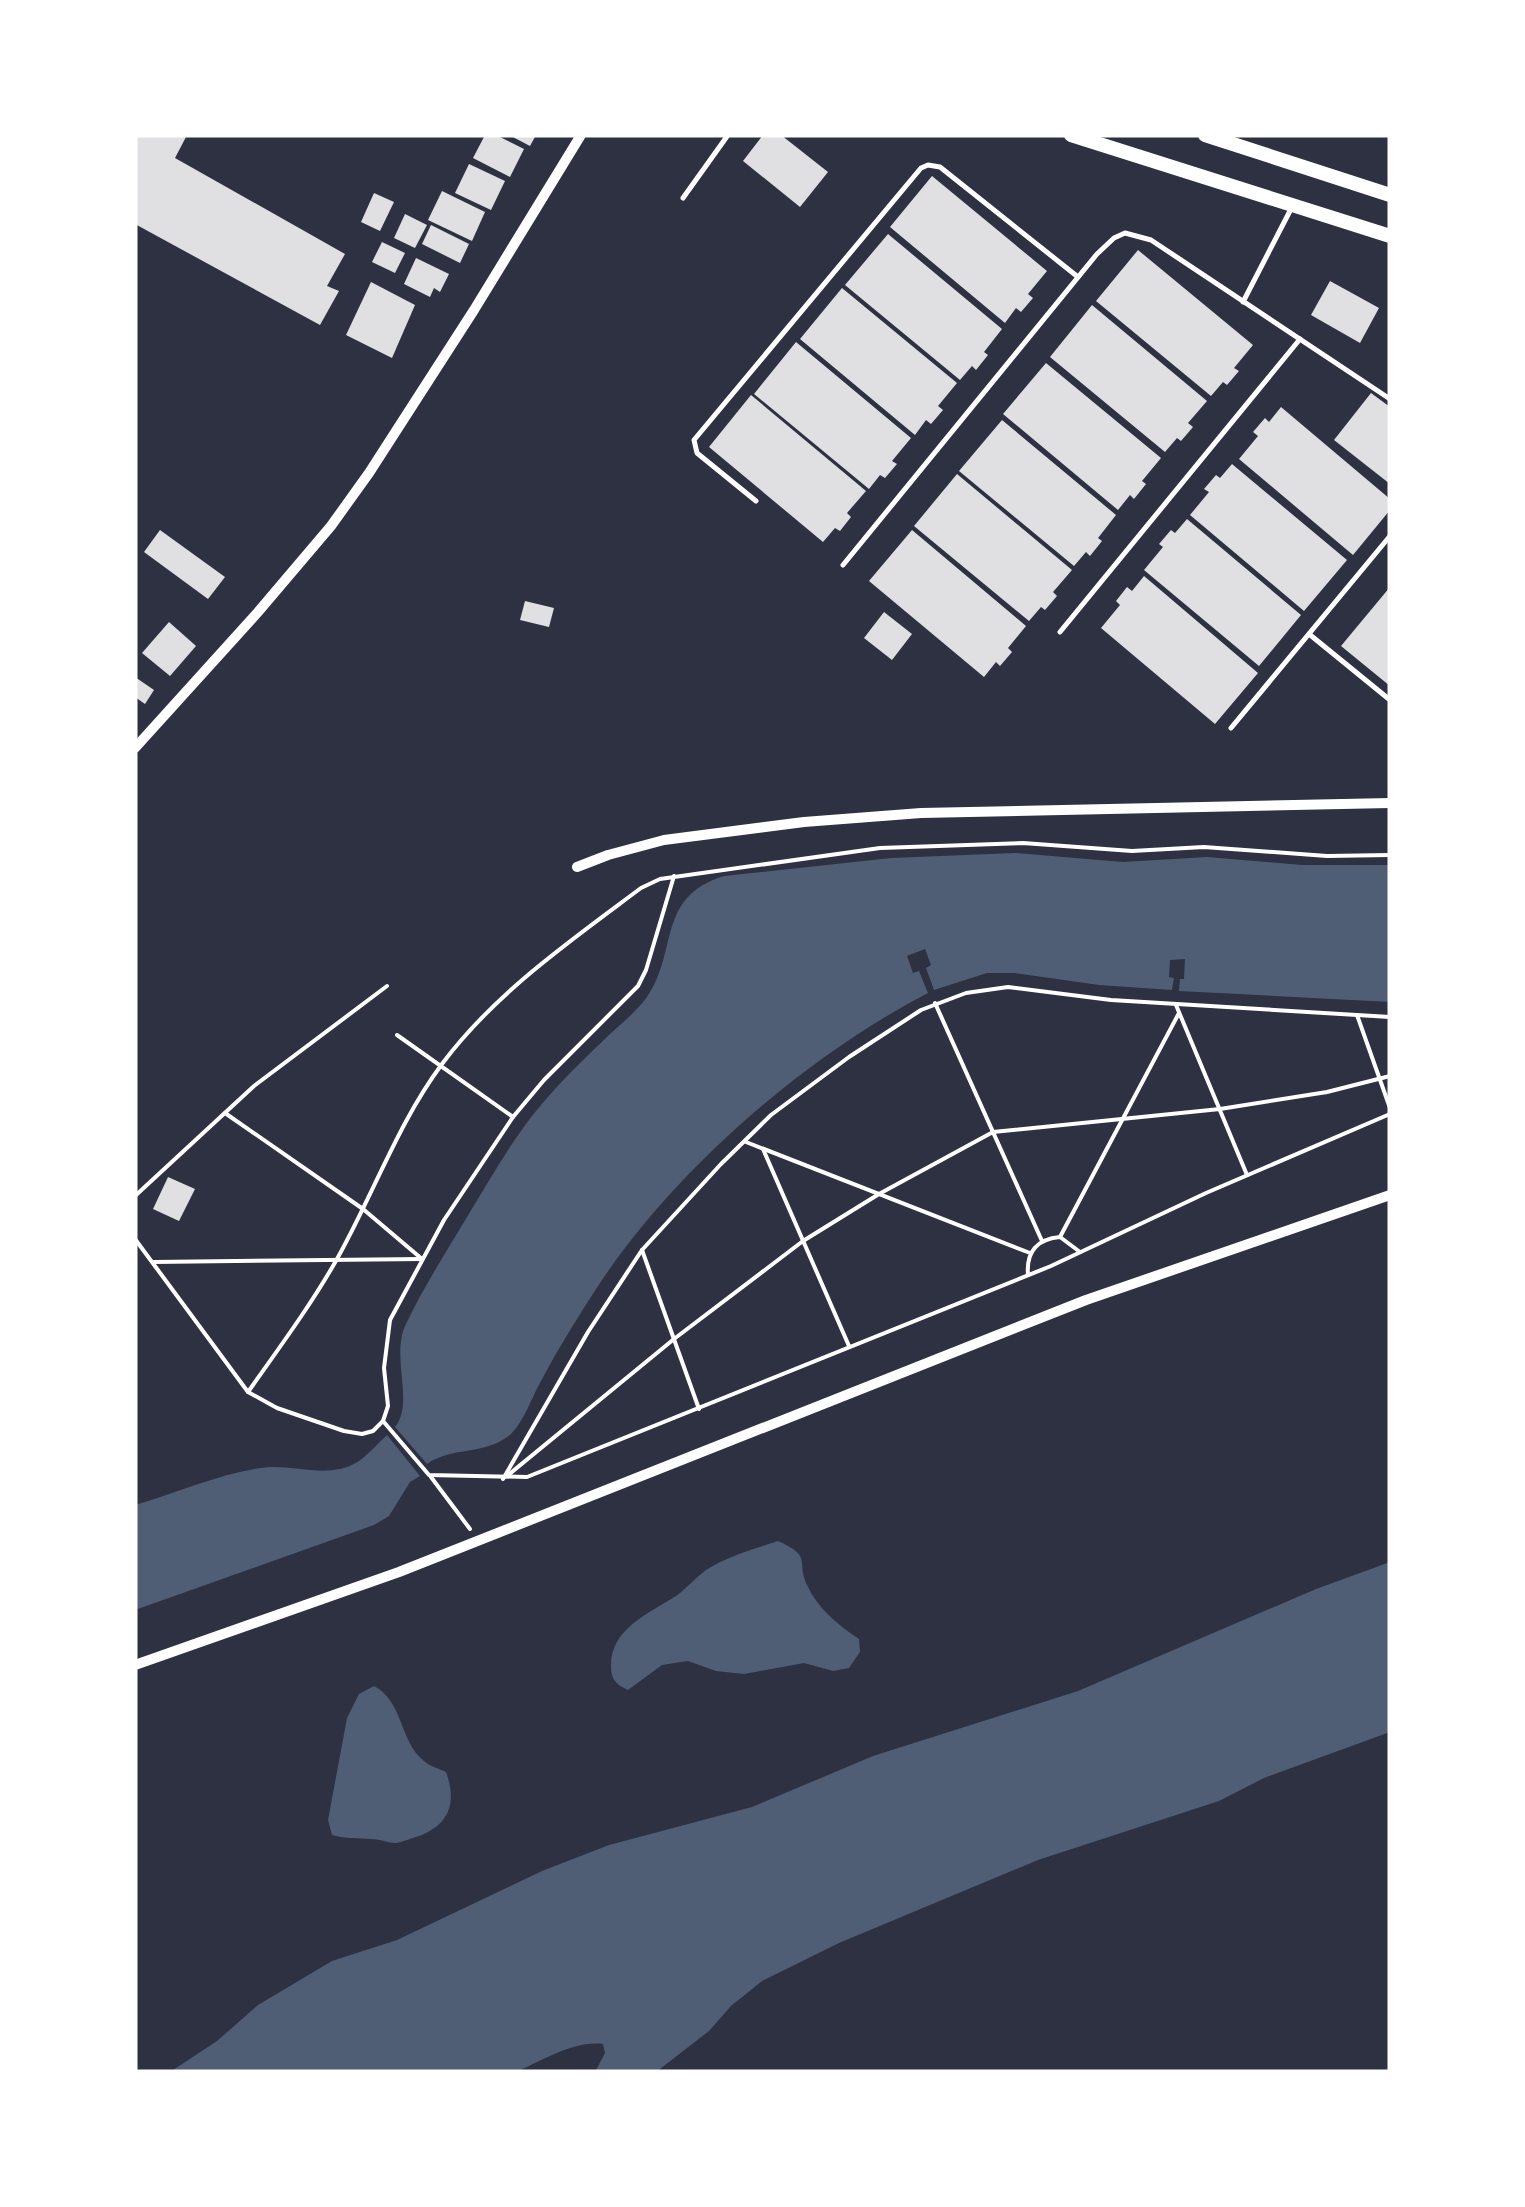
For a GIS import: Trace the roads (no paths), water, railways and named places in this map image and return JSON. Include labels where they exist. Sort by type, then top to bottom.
[{"type":"main road","points":[[1071,135],[1390,236]]},
{"type":"main road","points":[[1205,135],[1390,195]]},
{"type":"street","points":[[135,748],[341,513],[474,310],[581,135]]},
{"type":"street","points":[[576,867],[664,840],[804,822],[921,813],[1390,803]]},
{"type":"street","points":[[135,1664],[400,1572],[1086,1300],[1390,1195]]},
{"type":"lane","points":[[682,198],[728,135]]},
{"type":"lane","points":[[756,501],[697,453],[694,440],[921,168],[940,167],[1078,278]]},
{"type":"lane","points":[[1243,302],[1292,206]]},
{"type":"lane","points":[[843,565],[1078,278],[1114,238],[1125,233],[1138,234],[1390,399]]},
{"type":"lane","points":[[1060,632],[1300,340]]},
{"type":"lane","points":[[1231,728],[1390,536]]},
{"type":"lane","points":[[1309,634],[1390,700]]},
{"type":"water","points":[[1015,853],[1123,862],[1207,857],[1302,865],[1390,865],[1390,1002],[1179,991],[1185,959],[1170,960],[1172,990],[987,973],[934,990],[926,968],[931,965],[925,949],[907,956],[913,973],[919,971],[928,993],[836,1049],[790,1083],[666,1198],[600,1283],[511,1434],[491,1445],[427,1464],[395,1427],[403,1405],[400,1350],[406,1324],[521,1131],[557,1087],[647,997],[657,979],[678,911],[688,897],[702,885],[724,876],[891,858]]},
{"type":"water","points":[[387,1435],[420,1476],[410,1482],[389,1516],[374,1525],[135,1610],[135,1505],[245,1471],[273,1467],[323,1471],[347,1467]]},
{"type":"water","points":[[778,1541],[800,1555],[807,1585],[823,1609],[859,1639],[860,1652],[849,1668],[833,1671],[804,1663],[744,1674],[716,1671],[688,1661],[662,1665],[628,1690],[615,1682],[612,1654],[633,1624],[714,1565]]},
{"type":"water","points":[[1390,1562],[1390,1732],[1264,1778],[1219,1801],[1038,1860],[839,1943],[762,1981],[731,2006],[709,2031],[656,2072],[595,2072],[605,2053],[603,2044],[592,2044],[558,2052],[516,2072],[170,2072],[217,2041],[258,2005],[332,1961],[397,1940],[542,1871],[609,1845],[752,1807],[873,1756],[1078,1691],[1316,1589]]},
{"type":"water","points":[[374,1686],[391,1702],[416,1753],[426,1763],[446,1772],[451,1793],[448,1811],[438,1825],[396,1843],[332,1835],[328,1820],[347,1718],[359,1694]]}]
